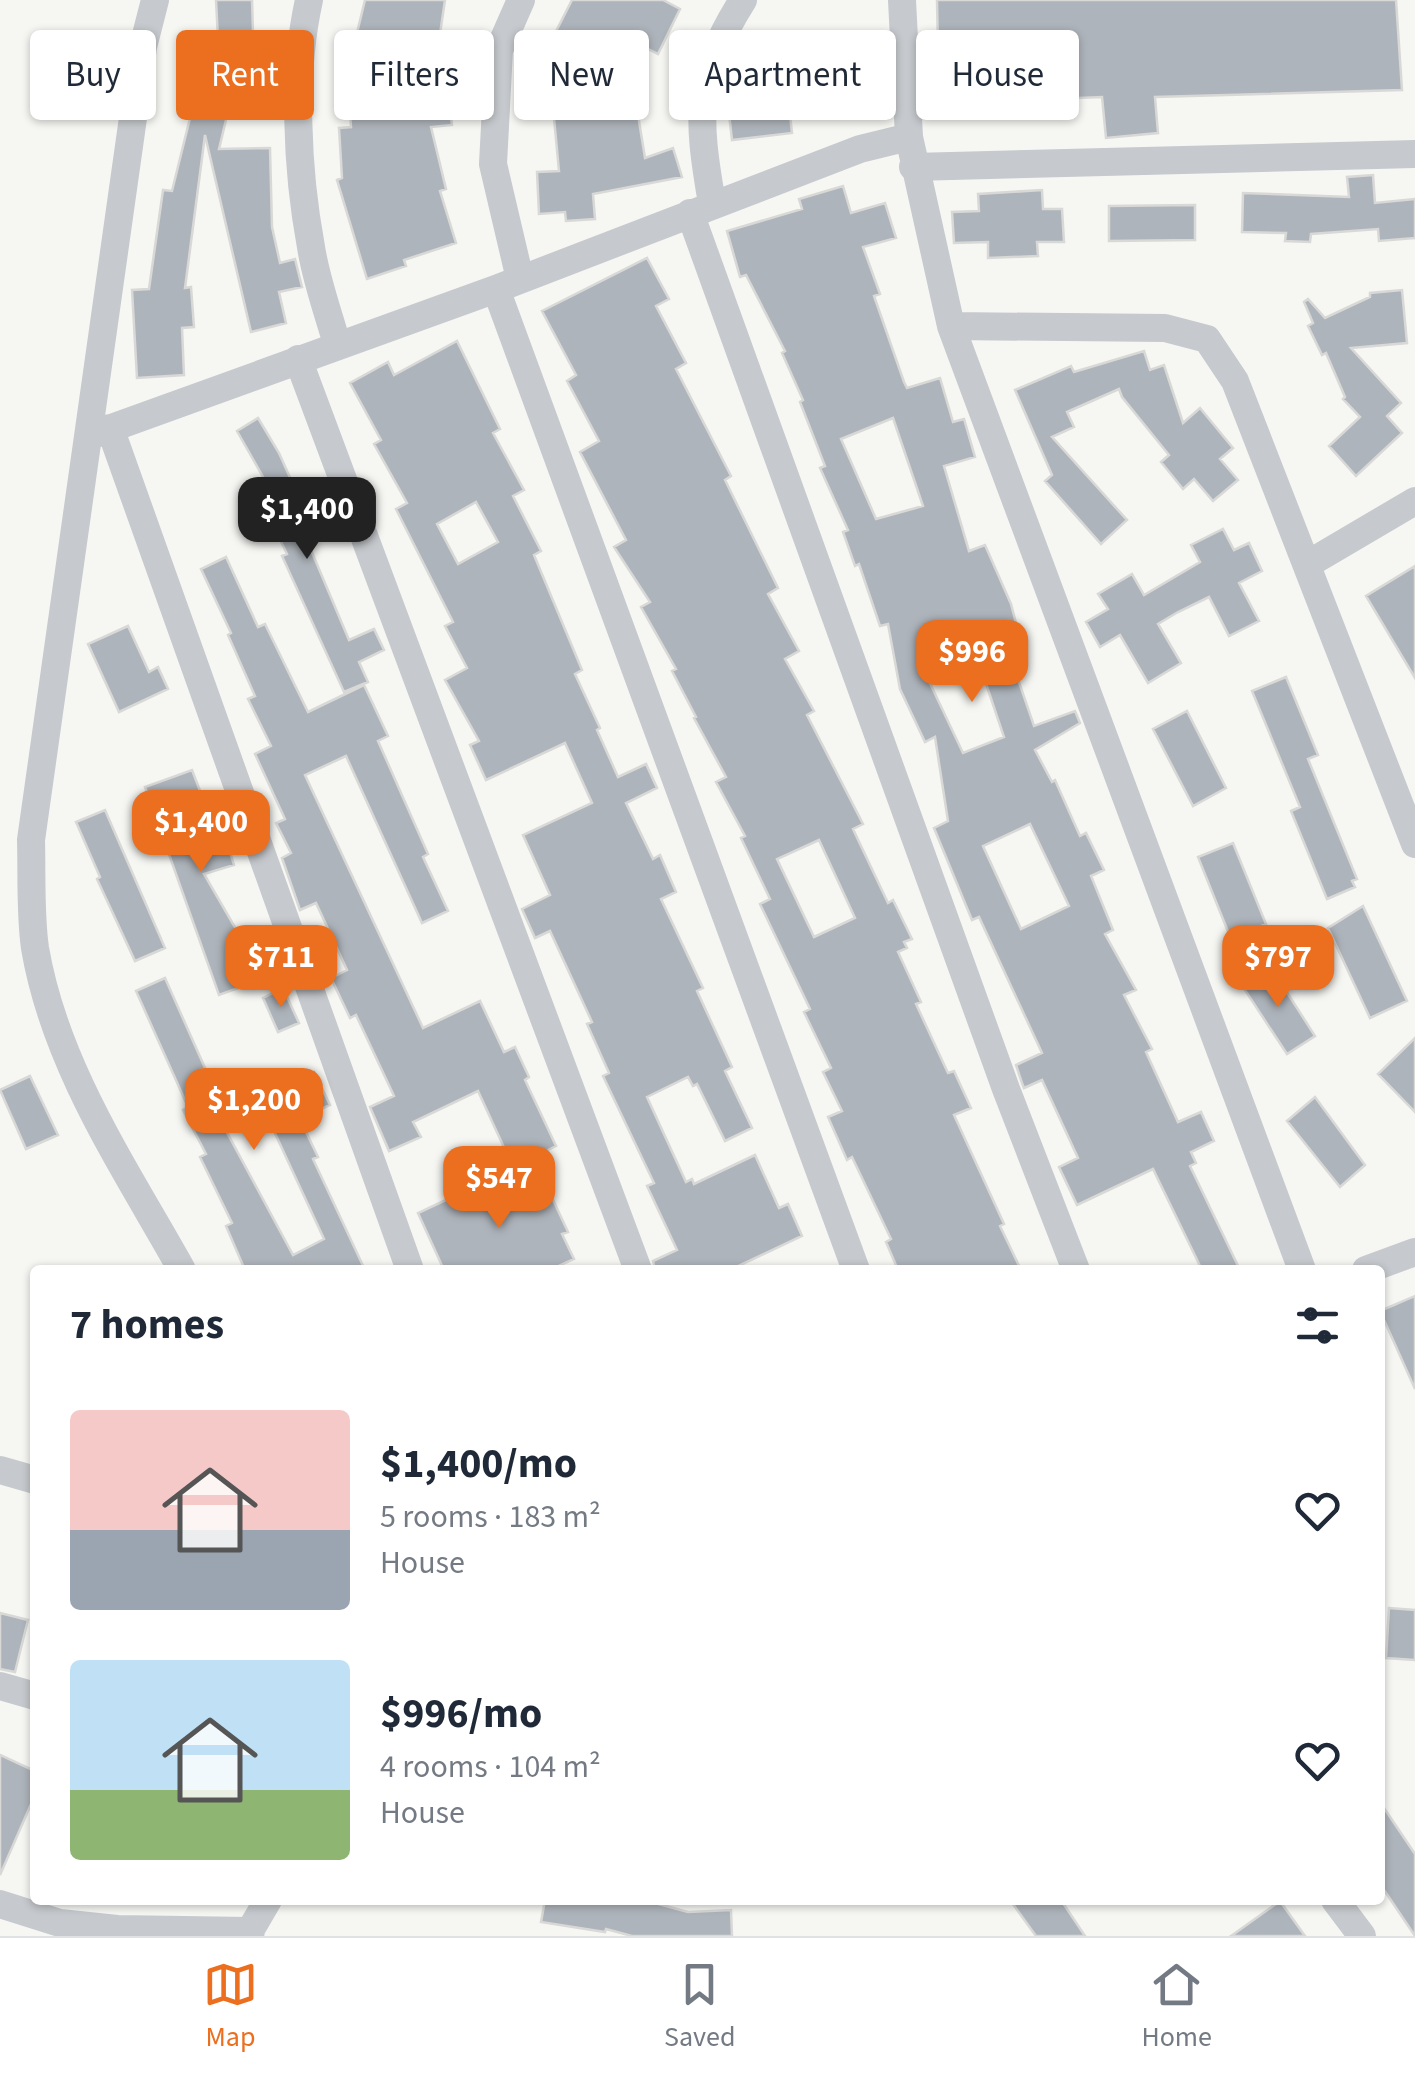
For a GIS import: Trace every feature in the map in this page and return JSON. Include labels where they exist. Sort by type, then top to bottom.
[{"type":"street","points":[[155,0],[143,46],[99,432],[31,840],[35,946],[51,1011],[78,1085],[179,1265]]},
{"type":"street","points":[[309,0],[304,22],[298,130],[311,248],[336,344]]},
{"type":"street","points":[[521,0],[499,50],[494,164],[508,284],[854,1265]]},
{"type":"street","points":[[743,0],[710,62],[701,110],[701,208],[1006,1089],[1074,1265]]},
{"type":"street","points":[[902,0],[913,166],[952,326],[1300,1265]]},
{"type":"street","points":[[99,432],[508,284],[860,150],[909,137]]},
{"type":"street","points":[[913,166],[1415,154]]},
{"type":"street","points":[[952,326],[1165,328],[1207,339],[1236,381],[1415,844]]},
{"type":"street","points":[[298,359],[636,1265]]},
{"type":"street","points":[[99,432],[408,1265]]},
{"type":"street","points":[[1308,564],[1415,501]]},
{"type":"street","points":[[1380,1265],[1415,1252]]},
{"type":"street","points":[[0,1470],[30,1479]]},
{"type":"street","points":[[0,1686],[30,1695]]},
{"type":"street","points":[[0,1904],[60,1923],[249,1934],[265,1905]]},
{"type":"street","points":[[1339,1905],[1362,1936]]},
{"type":"building","points":[[216,0],[252,0],[253,30],[218,30]]},
{"type":"building","points":[[365,0],[445,0],[441,30],[358,30]]},
{"type":"building","points":[[572,0],[663,0],[680,9],[658,54],[649,50],[649,30],[557,30]]},
{"type":"building","points":[[937,0],[1396,0],[1402,90],[1155,97],[1158,133],[1106,138],[1102,97],[1079,98],[1079,30],[938,30]]},
{"type":"building","points":[[190,120],[226,120],[219,149],[270,148],[272,227],[280,263],[295,259],[302,287],[279,292],[286,323],[251,332],[205,135],[185,288],[191,287],[194,327],[182,328],[184,375],[137,378],[132,290],[149,289],[163,190],[172,191]]},
{"type":"building","points":[[351,120],[451,120],[452,125],[431,127],[446,189],[440,191],[456,243],[404,260],[406,266],[367,279],[337,180],[342,178],[339,128],[351,127]]},
{"type":"building","points":[[554,120],[639,120],[645,158],[673,148],[682,177],[593,194],[595,219],[566,221],[565,212],[539,214],[537,172],[559,171]]},
{"type":"building","points":[[730,120],[791,120],[792,133],[732,140]]},
{"type":"building","points":[[1373,175],[1375,203],[1415,199],[1415,238],[1379,241],[1378,229],[1311,234],[1310,242],[1285,241],[1286,233],[1242,232],[1243,193],[1349,197],[1347,177]]},
{"type":"building","points":[[843,186],[851,213],[885,203],[896,238],[863,247],[880,294],[874,296],[907,388],[940,378],[953,422],[964,419],[975,457],[944,466],[969,551],[985,545],[1011,604],[1016,623],[996,640],[1003,649],[1007,647],[1034,726],[1075,711],[1080,723],[1035,750],[1052,782],[1055,780],[1080,836],[1086,833],[1104,870],[1091,876],[1113,930],[1105,934],[1136,990],[1124,995],[1152,1049],[1146,1052],[1178,1122],[1201,1112],[1214,1141],[1191,1152],[1196,1163],[1190,1166],[1238,1265],[1200,1265],[1153,1169],[1077,1205],[1059,1167],[1078,1158],[1042,1080],[1024,1088],[1016,1065],[1042,1053],[979,917],[972,920],[934,828],[948,821],[935,737],[925,742],[900,689],[888,624],[880,626],[859,564],[855,566],[843,532],[848,530],[820,468],[825,466],[782,353],[785,351],[746,275],[740,277],[727,231],[802,209],[799,199]],"holes":[[[893,418],[923,506],[876,519],[841,439]],[[977,657],[1004,737],[963,753],[927,677],[936,675],[935,668]],[[1030,824],[1069,906],[1021,929],[983,846]]]},
{"type":"building","points":[[1042,190],[1043,209],[1062,209],[1064,242],[1037,242],[1038,256],[988,258],[988,242],[954,243],[952,212],[979,211],[978,194]]},
{"type":"building","points":[[1195,205],[1195,240],[1109,241],[1109,206]]},
{"type":"building","points":[[647,258],[669,299],[656,306],[686,363],[676,369],[731,476],[725,480],[778,588],[768,594],[799,651],[785,659],[814,711],[807,715],[863,824],[853,829],[888,903],[893,900],[912,939],[904,942],[907,948],[898,952],[921,1002],[916,1004],[948,1073],[954,1071],[971,1108],[954,1115],[1019,1265],[896,1265],[886,1242],[891,1239],[828,1117],[842,1111],[823,1072],[831,1068],[804,1012],[810,1009],[760,904],[770,899],[741,838],[745,836],[716,782],[726,777],[672,671],[676,669],[641,607],[650,602],[614,547],[626,540],[580,452],[599,441],[567,381],[576,375],[542,311]],"holes":[[[819,840],[855,918],[814,937],[777,859]]]},
{"type":"building","points":[[1402,290],[1407,343],[1351,348],[1401,403],[1387,416],[1402,433],[1356,476],[1329,446],[1360,417],[1343,399],[1326,353],[1322,355],[1308,326],[1313,323],[1304,302],[1308,299],[1325,318],[1370,297],[1370,293]]},
{"type":"building","points":[[457,341],[500,429],[493,433],[524,490],[513,496],[541,551],[534,555],[582,670],[575,674],[618,777],[646,764],[657,788],[626,803],[653,859],[660,855],[676,892],[661,899],[703,988],[697,991],[732,1067],[725,1071],[752,1128],[725,1141],[697,1084],[693,1086],[688,1077],[647,1097],[686,1182],[692,1179],[694,1184],[755,1155],[779,1208],[788,1204],[802,1236],[741,1265],[654,1265],[653,1261],[677,1250],[647,1186],[654,1183],[603,1076],[609,1073],[587,1024],[592,1022],[550,931],[535,938],[522,909],[550,895],[523,835],[592,803],[565,743],[486,780],[470,745],[479,741],[445,680],[467,668],[445,626],[453,622],[396,509],[407,503],[374,444],[381,440],[350,383],[388,362],[394,375]],"holes":[[[476,502],[498,542],[458,564],[437,524]]]},
{"type":"building","points":[[1144,351],[1150,370],[1164,365],[1183,423],[1200,408],[1233,448],[1220,459],[1238,480],[1213,501],[1194,479],[1183,489],[1161,462],[1169,455],[1119,389],[1067,412],[1074,427],[1052,437],[1127,520],[1101,544],[1045,481],[1052,475],[1015,390],[1071,366],[1074,372]]},
{"type":"building","points":[[258,418],[279,453],[309,520],[300,524],[349,640],[374,629],[384,650],[359,662],[368,682],[344,692],[259,496],[271,491],[237,431]]},
{"type":"building","points":[[1223,529],[1234,550],[1249,543],[1262,571],[1239,583],[1259,621],[1229,636],[1209,597],[1178,612],[1158,624],[1181,663],[1148,683],[1120,635],[1100,647],[1086,622],[1108,609],[1098,594],[1132,574],[1144,595],[1200,562],[1191,545]]},
{"type":"building","points":[[226,557],[258,627],[265,624],[308,712],[364,685],[388,736],[378,741],[428,854],[423,857],[448,911],[422,923],[346,756],[305,775],[423,1028],[480,1001],[504,1052],[515,1047],[529,1077],[525,1080],[556,1146],[513,1167],[478,1091],[413,1122],[421,1137],[389,1151],[370,1107],[394,1096],[356,1015],[350,1018],[331,978],[347,970],[316,903],[300,910],[282,858],[291,853],[276,823],[285,819],[255,754],[271,746],[248,699],[255,696],[228,635],[231,633],[201,569]]},
{"type":"building","points":[[1415,566],[1415,678],[1366,596]]},
{"type":"building","points":[[128,626],[149,672],[158,667],[168,689],[119,712],[88,644]]},
{"type":"building","points":[[1286,677],[1318,755],[1308,759],[1357,879],[1352,881],[1355,887],[1327,899],[1291,811],[1300,807],[1252,691]]},
{"type":"building","points":[[1187,711],[1226,788],[1193,806],[1153,729]]},
{"type":"building","points":[[192,770],[217,835],[224,833],[234,865],[204,874],[240,936],[255,982],[219,995],[145,787]]},
{"type":"building","points":[[105,810],[165,948],[135,961],[76,822]]},
{"type":"building","points":[[1233,843],[1266,924],[1231,939],[1198,857]]},
{"type":"building","points":[[1363,906],[1407,1001],[1370,1018],[1328,928]]},
{"type":"building","points":[[1270,966],[1315,1036],[1287,1054],[1241,984]]},
{"type":"building","points":[[165,978],[205,1068],[195,1073],[293,1255],[324,1239],[254,1088],[285,1073],[290,1084],[314,1072],[330,1105],[300,1119],[318,1157],[313,1159],[363,1265],[243,1265],[226,1226],[232,1223],[200,1157],[206,1154],[183,1110],[188,1107],[136,991]]},
{"type":"building","points":[[283,988],[299,1023],[278,1032],[263,998]]},
{"type":"building","points":[[1415,1038],[1415,1112],[1378,1074]]},
{"type":"building","points":[[30,1076],[58,1135],[26,1149],[0,1090]]},
{"type":"building","points":[[1315,1097],[1365,1165],[1340,1187],[1287,1121]]},
{"type":"building","points":[[541,1174],[568,1232],[562,1234],[574,1259],[561,1265],[442,1265],[418,1213],[467,1190],[475,1205]]},
{"type":"building","points":[[1415,1296],[1415,1389],[1385,1322],[1385,1309]]},
{"type":"building","points":[[1389,1608],[1415,1610],[1415,1660],[1386,1658]]},
{"type":"building","points":[[0,1613],[28,1620],[15,1672],[0,1669]]},
{"type":"building","points":[[0,1755],[30,1769],[30,1806],[0,1875]]},
{"type":"building","points":[[1385,1809],[1415,1854],[1415,1936],[1385,1891]]},
{"type":"building","points":[[544,1905],[662,1905],[688,1912],[731,1910],[732,1936],[632,1936],[541,1922]]},
{"type":"building","points":[[1014,1905],[1064,1905],[1085,1936],[1036,1936]]},
{"type":"building","points":[[1274,1905],[1283,1905],[1305,1936],[1231,1936]]}]
